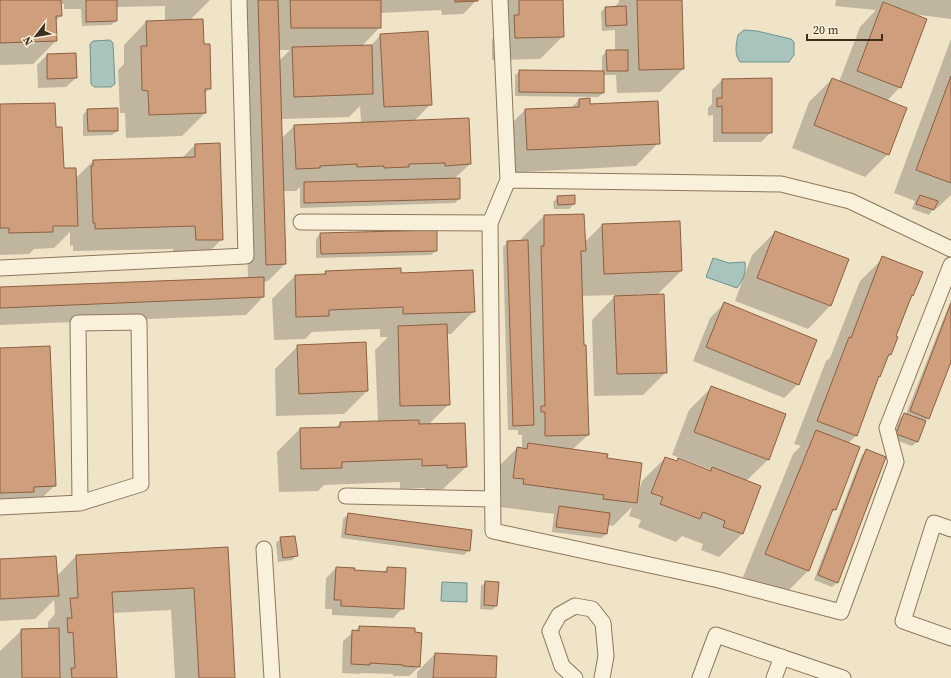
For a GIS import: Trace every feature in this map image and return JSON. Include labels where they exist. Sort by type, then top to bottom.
[{"type":"lane","points":[[0,268],[246,256],[239,0]]},
{"type":"lane","points":[[500,0],[508,180],[490,223],[493,530],[719,580],[841,612],[896,462],[887,428],[951,265]]},
{"type":"lane","points":[[508,180],[781,184],[850,201],[951,248]]},
{"type":"lane","points":[[301,222],[490,223]]},
{"type":"lane","points":[[0,507],[80,503],[141,484],[139,322],[78,323],[80,503]]},
{"type":"lane","points":[[346,496],[493,499]]},
{"type":"lane","points":[[951,529],[934,523],[903,621],[951,638]]},
{"type":"lane","points":[[264,549],[272,678]]},
{"type":"lane","points":[[575,678],[562,666],[550,631],[559,615],[575,606],[592,609],[603,623],[606,656],[602,678]]},
{"type":"lane","points":[[700,678],[716,635],[843,678]]},
{"type":"lane","points":[[774,678],[782,657]]},
{"type":"water","points":[[744,30],[757,31],[791,39],[794,42],[794,55],[789,62],[740,62],[736,53],[736,46],[738,35]]},
{"type":"water","points":[[110,40],[113,43],[115,84],[111,87],[94,87],[91,84],[90,44],[93,41]]},
{"type":"water","points":[[713,258],[729,263],[745,262],[744,276],[737,288],[706,277]]},
{"type":"water","points":[[442,582],[467,583],[467,602],[441,601]]},
{"type":"building","points":[[0,0],[61,0],[62,16],[56,16],[57,41],[0,43]]},
{"type":"building","points":[[86,0],[117,0],[117,21],[86,22]]},
{"type":"building","points":[[258,0],[278,0],[286,264],[266,265]]},
{"type":"building","points":[[290,0],[381,0],[381,28],[291,28]]},
{"type":"building","points":[[455,0],[478,0],[478,1],[455,2]]},
{"type":"building","points":[[519,0],[563,0],[564,37],[515,38],[514,15],[519,15]]},
{"type":"building","points":[[637,0],[682,0],[684,69],[639,70]]},
{"type":"building","points":[[883,2],[927,19],[901,88],[857,71]]},
{"type":"building","points":[[626,6],[627,25],[606,26],[605,7]]},
{"type":"building","points":[[203,19],[204,44],[210,44],[211,89],[205,89],[206,113],[149,115],[148,91],[142,90],[141,46],[147,46],[146,21]]},
{"type":"building","points":[[428,31],[432,105],[384,107],[380,34]]},
{"type":"building","points":[[372,45],[373,94],[294,97],[292,47]]},
{"type":"building","points":[[606,50],[628,50],[628,71],[607,71]]},
{"type":"building","points":[[76,53],[77,78],[47,79],[47,54]]},
{"type":"building","points":[[519,70],[604,71],[604,93],[519,92]]},
{"type":"building","points":[[951,76],[951,183],[916,170]]},
{"type":"building","points":[[772,78],[772,133],[722,133],[722,106],[717,107],[717,98],[722,98],[722,79]]},
{"type":"building","points":[[832,78],[907,108],[889,155],[814,125]]},
{"type":"building","points":[[590,98],[590,104],[658,101],[660,144],[527,150],[525,109],[579,107],[579,99]]},
{"type":"building","points":[[55,103],[56,127],[62,127],[64,168],[76,168],[78,226],[53,226],[53,232],[9,233],[9,228],[0,228],[0,104]]},
{"type":"building","points":[[118,108],[118,131],[88,131],[87,109]]},
{"type":"building","points":[[469,118],[471,164],[445,166],[445,163],[409,164],[409,167],[384,168],[384,166],[357,167],[357,164],[296,169],[294,125]]},
{"type":"building","points":[[220,143],[223,240],[196,240],[195,226],[95,229],[95,223],[93,223],[91,166],[93,166],[93,160],[195,157],[195,144]]},
{"type":"building","points":[[460,178],[460,199],[304,203],[304,182]]},
{"type":"building","points":[[575,195],[575,204],[558,205],[557,196]]},
{"type":"building","points":[[920,195],[938,201],[934,210],[916,204]]},
{"type":"building","points":[[584,214],[586,251],[581,251],[589,435],[545,436],[545,412],[541,412],[541,406],[545,406],[541,246],[544,246],[544,215]]},
{"type":"building","points":[[680,221],[682,271],[604,274],[602,224]]},
{"type":"building","points":[[437,230],[437,251],[321,254],[320,233]]},
{"type":"building","points":[[775,231],[849,259],[831,306],[757,278]]},
{"type":"building","points":[[528,240],[534,425],[513,426],[507,241]]},
{"type":"building","points":[[882,256],[923,272],[896,336],[898,337],[891,355],[889,354],[880,377],[879,376],[857,436],[817,421],[849,337],[851,338]]},
{"type":"building","points":[[401,268],[401,273],[473,270],[475,312],[403,314],[403,307],[329,310],[329,316],[296,317],[295,275],[326,274],[325,271]]},
{"type":"building","points":[[264,277],[264,297],[0,308],[0,287]]},
{"type":"building","points":[[664,294],[667,373],[617,374],[614,296]]},
{"type":"building","points":[[724,302],[817,340],[799,385],[706,347]]},
{"type":"building","points":[[951,303],[951,362],[929,419],[910,411]]},
{"type":"building","points":[[447,324],[450,405],[400,406],[398,326]]},
{"type":"building","points":[[366,342],[368,391],[299,394],[297,345]]},
{"type":"building","points":[[50,346],[56,486],[34,487],[34,492],[0,493],[0,348]]},
{"type":"building","points":[[711,386],[786,414],[769,460],[694,432]]},
{"type":"building","points":[[904,413],[926,421],[918,442],[896,434]]},
{"type":"building","points":[[419,420],[419,424],[465,423],[467,467],[447,468],[447,465],[422,466],[422,459],[342,462],[342,468],[301,469],[300,428],[340,427],[340,422]]},
{"type":"building","points":[[816,430],[860,447],[836,510],[833,509],[809,571],[765,554]]},
{"type":"building","points":[[528,443],[608,454],[607,458],[642,463],[637,503],[603,499],[604,495],[523,484],[524,479],[513,478],[517,447],[527,449]]},
{"type":"building","points":[[866,449],[886,457],[838,583],[818,575]]},
{"type":"building","points":[[665,457],[677,461],[678,458],[711,471],[712,467],[761,486],[743,534],[723,527],[725,521],[703,512],[700,519],[660,504],[663,497],[651,493]]},
{"type":"building","points":[[559,506],[610,513],[607,534],[556,527]]},
{"type":"building","points":[[348,513],[472,530],[470,551],[345,534]]},
{"type":"building","points":[[295,536],[298,556],[283,558],[280,537]]},
{"type":"building","points":[[228,547],[235,678],[199,678],[194,588],[112,592],[117,678],[72,678],[71,668],[75,668],[73,632],[68,633],[67,618],[72,618],[70,598],[78,598],[76,555]]},
{"type":"building","points":[[56,556],[59,596],[0,599],[0,559]]},
{"type":"building","points":[[336,567],[355,568],[354,570],[387,572],[387,567],[406,568],[404,609],[341,606],[341,600],[334,600]]},
{"type":"building","points":[[485,581],[499,582],[497,606],[484,605]]},
{"type":"building","points":[[359,626],[415,628],[415,632],[422,633],[420,667],[370,663],[370,665],[351,664],[352,630],[359,631]]},
{"type":"building","points":[[59,628],[60,678],[22,678],[21,629]]},
{"type":"building","points":[[435,653],[497,656],[496,678],[433,678]]}]
